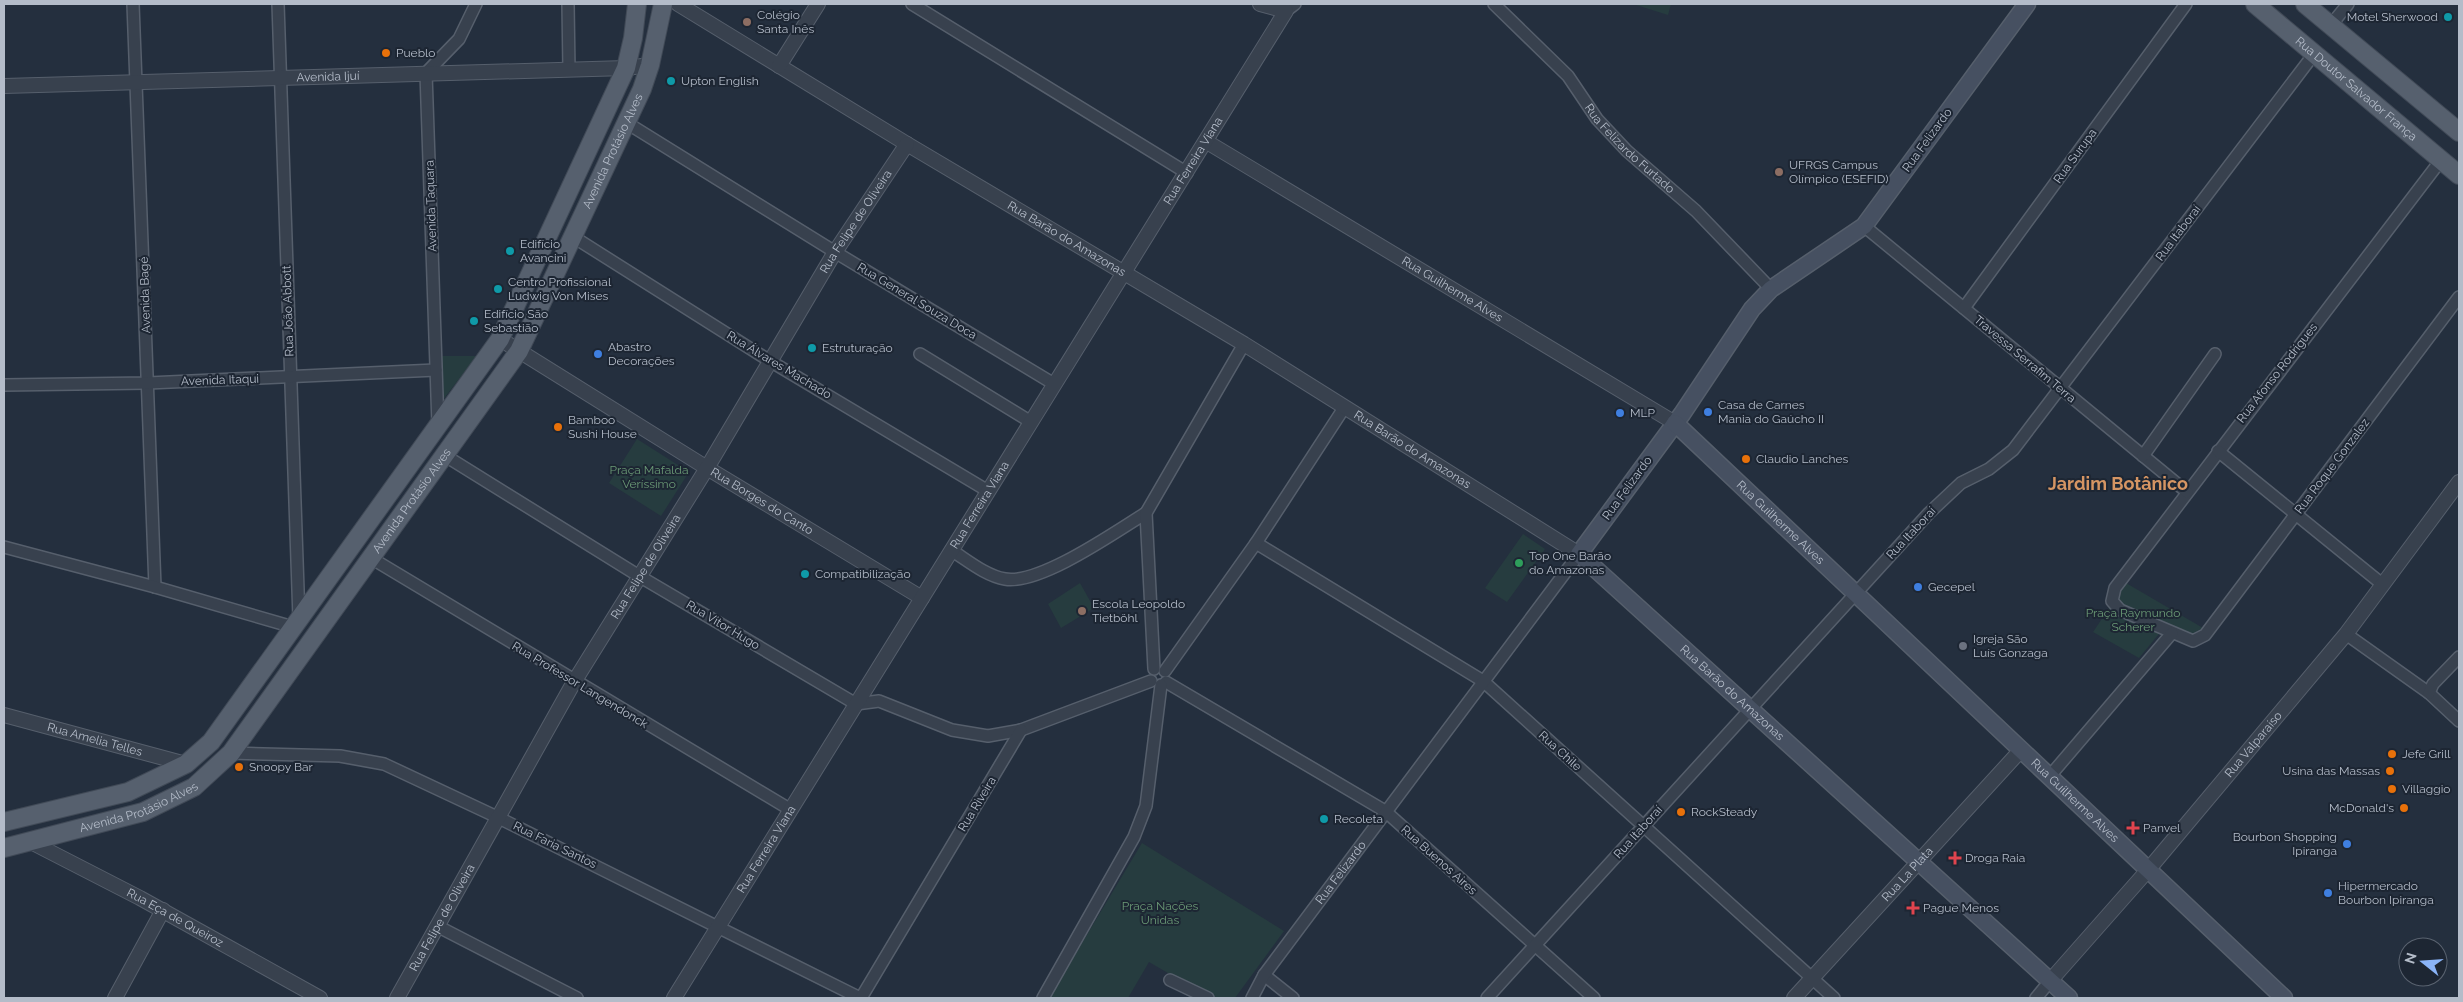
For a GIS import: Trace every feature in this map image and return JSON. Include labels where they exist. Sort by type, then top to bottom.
[{"type":"main road","name":"Avenida Protásio Alves","points":[[4,822],[128,792],[186,764],[211,742],[500,339],[626,68],[633,38],[637,4]]},
{"type":"main road","name":"Avenida Protásio Alves","points":[[4,848],[143,812],[194,787],[231,754],[519,351],[626,123],[650,65],[663,4]]},
{"type":"main road","name":"Rua Felizardo","points":[[1579,554],[1675,423],[1746,317],[1771,288],[1864,226],[2027,4]]},
{"type":"main road","name":"Rua Doutor Salvador França","points":[[2255,4],[2459,175]]},
{"type":"main road","points":[[2305,4],[2458,129]]},
{"type":"main road","name":"Rua Guilherme Alves","points":[[1675,423],[2284,998]]},
{"type":"main road","name":"Rua Barão do Amazonas","points":[[1579,554],[1918,864],[2069,998]]},
{"type":"street","name":"Avenida Bagé","points":[[133,4],[155,587]]},
{"type":"street","name":"Rua João Abbott","points":[[278,4],[296,623]]},
{"type":"street","points":[[426,74],[459,39],[476,4]]},
{"type":"street","points":[[568,4],[569,70]]},
{"type":"street","name":"Rua Barão do Amazonas","points":[[678,4],[907,144],[1244,344],[1579,554]]},
{"type":"street","points":[[779,66],[818,4]]},
{"type":"street","points":[[912,4],[1187,173]]},
{"type":"street","points":[[1260,4],[1290,7]]},
{"type":"street","name":"Rua Felizardo Furtado","points":[[1494,4],[1568,76],[1597,119],[1621,144],[1696,211],[1771,288]]},
{"type":"street","name":"Rua Surupa","points":[[1964,308],[2186,4]]},
{"type":"street","points":[[2331,25],[2348,4]]},
{"type":"street","name":"Rua Ferreira Viana","points":[[674,998],[1290,7]]},
{"type":"street","name":"Rua Itaboraí","points":[[1486,998],[1929,513],[1961,483],[1989,469],[2013,450],[2314,54]]},
{"type":"street","name":"Avenida Ijuí","points":[[4,86],[569,70],[626,68],[650,65]]},
{"type":"street","name":"Avenida Taquara","points":[[426,74],[438,425]]},
{"type":"street","name":"Rua General Souza Doca","points":[[626,123],[1054,384]]},
{"type":"street","name":"Rua Guilherme Alves","points":[[1207,142],[1675,423]]},
{"type":"street","name":"Rua Felipe de Oliveira","points":[[397,998],[574,682],[707,468],[835,252],[907,144]]},
{"type":"street","name":"Rua Afonso Rodrigues","points":[[2172,633],[2120,610],[2112,602],[2114,588],[2441,160]]},
{"type":"street","name":"Travessa Serrafim Terra","points":[[1864,226],[2187,492]]},
{"type":"street","name":"Rua Álvares Machado","points":[[572,236],[770,361],[988,491]]},
{"type":"street","name":"Rua Roque Gonzalez","points":[[2172,633],[2192,641],[2205,636],[2459,297]]},
{"type":"street","name":"Rua Borges do Canto","points":[[500,339],[707,468],[922,598]]},
{"type":"street","points":[[951,550],[990,574],[1006,580],[1024,577],[1047,570],[1068,560],[1146,513],[1244,344]]},
{"type":"street","points":[[920,354],[1031,422]]},
{"type":"street","points":[[2143,456],[2215,354]]},
{"type":"street","name":"Avenida Itaqui","points":[[4,385],[148,383],[436,370]]},
{"type":"street","points":[[856,704],[879,701],[952,730],[988,736],[1021,730],[1160,678],[1256,543],[1344,408]]},
{"type":"street","points":[[2218,451],[2382,584]]},
{"type":"street","name":"Rua Vitor Hugo","points":[[444,456],[639,576],[856,704]]},
{"type":"street","name":"Rua Valparaíso","points":[[2036,998],[2148,870],[2346,634],[2459,482]]},
{"type":"street","points":[[1043,998],[1134,837],[1146,806],[1160,678],[1146,513]]},
{"type":"street","points":[[4,540],[4,547],[296,623]]},
{"type":"street","name":"Rua Chile","points":[[1256,543],[1482,682],[1834,998]]},
{"type":"street","name":"Rua Felizardo","points":[[1252,998],[1264,975],[1579,554]]},
{"type":"street","name":"Rua Professor Langendonck","points":[[371,558],[574,682],[791,810]]},
{"type":"street","points":[[2050,777],[2172,633]]},
{"type":"street","points":[[2346,634],[2429,693],[2459,721]]},
{"type":"street","points":[[2429,693],[2433,684],[2459,657]]},
{"type":"street","name":"Rua Buenos Aires","points":[[1160,678],[1385,811],[1594,998]]},
{"type":"street","name":"Rua Amelia Telles","points":[[4,715],[186,764]]},
{"type":"street","name":"Rua Riveira","points":[[861,998],[1021,730]]},
{"type":"street","name":"Rua La Plata","points":[[1794,998],[2021,750]]},
{"type":"street","name":"Rua Faria Santos","points":[[231,754],[340,756],[384,764],[497,817],[861,998]]},
{"type":"street","name":"Rua Eça de Queiroz","points":[[29,841],[163,910],[320,998]]},
{"type":"street","points":[[115,998],[163,910]]},
{"type":"street","points":[[437,926],[577,998]]},
{"type":"street","points":[[1264,975],[1293,998]]},
{"type":"street","points":[[1170,980],[1208,998]]},
{"type":"green space","points":[[1633,4],[1671,4],[1668,15]]},
{"type":"green space","points":[[441,356],[477,356],[442,401]]},
{"type":"green space","name":"Praça Mafalda Veríssimo","points":[[637,439],[689,472],[661,516],[609,483]]},
{"type":"green space","name":"Top One Barão do Amazonas","points":[[1523,534],[1545,549],[1507,602],[1485,588]]},
{"type":"green space","points":[[1080,583],[1094,608],[1061,628],[1048,604]]},
{"type":"green space","name":"Praça Raymundo Scherer","points":[[2126,583],[2203,628],[2190,635],[2168,623],[2139,658],[2093,632]]},
{"type":"green space","name":"Praça Nações Unidas","points":[[1142,843],[1284,931],[1235,998],[1211,998],[1149,962],[1128,998],[1049,998]]},
{"type":"place","name":"Motel Sherwood","points":[[2448,17]]},
{"type":"place","name":"Colégio Santa Inês","points":[[747,22]]},
{"type":"place","name":"Pueblo","points":[[386,53]]},
{"type":"place","name":"Upton English","points":[[671,81]]},
{"type":"place","name":"UFRGS Campus Olímpico (ESEFID)","points":[[1779,172]]},
{"type":"place","name":"Edifício Avancini","points":[[510,251]]},
{"type":"place","name":"Centro Profissional Ludwig Von Mises","points":[[498,289]]},
{"type":"place","name":"Edifício São Sebastião","points":[[474,321]]},
{"type":"place","name":"Estruturação","points":[[812,348]]},
{"type":"place","name":"Abastro Decorações","points":[[598,354]]},
{"type":"place","name":"Casa de Carnes Mania do Gaúcho II","points":[[1708,412]]},
{"type":"place","name":"MLP","points":[[1620,413]]},
{"type":"place","name":"Bamboo Sushi House","points":[[558,427]]},
{"type":"place","name":"Claudio Lanches","points":[[1746,459]]},
{"type":"place","name":"Top One Barão do Amazonas","points":[[1519,563]]},
{"type":"place","name":"Compatibilização","points":[[805,574]]},
{"type":"place","name":"Gecepel","points":[[1918,587]]},
{"type":"place","name":"Escola Leopoldo Tietböhl","points":[[1082,611]]},
{"type":"place","name":"Igreja São Luís Gonzaga","points":[[1963,646]]},
{"type":"place","name":"Jefe Grill","points":[[2392,754]]},
{"type":"place","name":"Snoopy Bar","points":[[239,767]]},
{"type":"place","name":"Usina das Massas","points":[[2390,771]]},
{"type":"place","name":"Villaggio","points":[[2392,789]]},
{"type":"place","name":"McDonald's","points":[[2404,808]]},
{"type":"place","name":"RockSteady","points":[[1681,812]]},
{"type":"place","name":"Recoleta","points":[[1324,819]]},
{"type":"place","name":"Panvel","points":[[2133,828]]},
{"type":"place","name":"Bourbon Shopping Ipiranga","points":[[2347,844]]},
{"type":"place","name":"Droga Raia","points":[[1955,858]]},
{"type":"place","name":"Hipermercado Bourbon Ipiranga","points":[[2328,893]]},
{"type":"place","name":"Pague Menos","points":[[1913,908]]},
{"type":"district","name":"Jardim Botânico","points":[[2118,483]]}]
